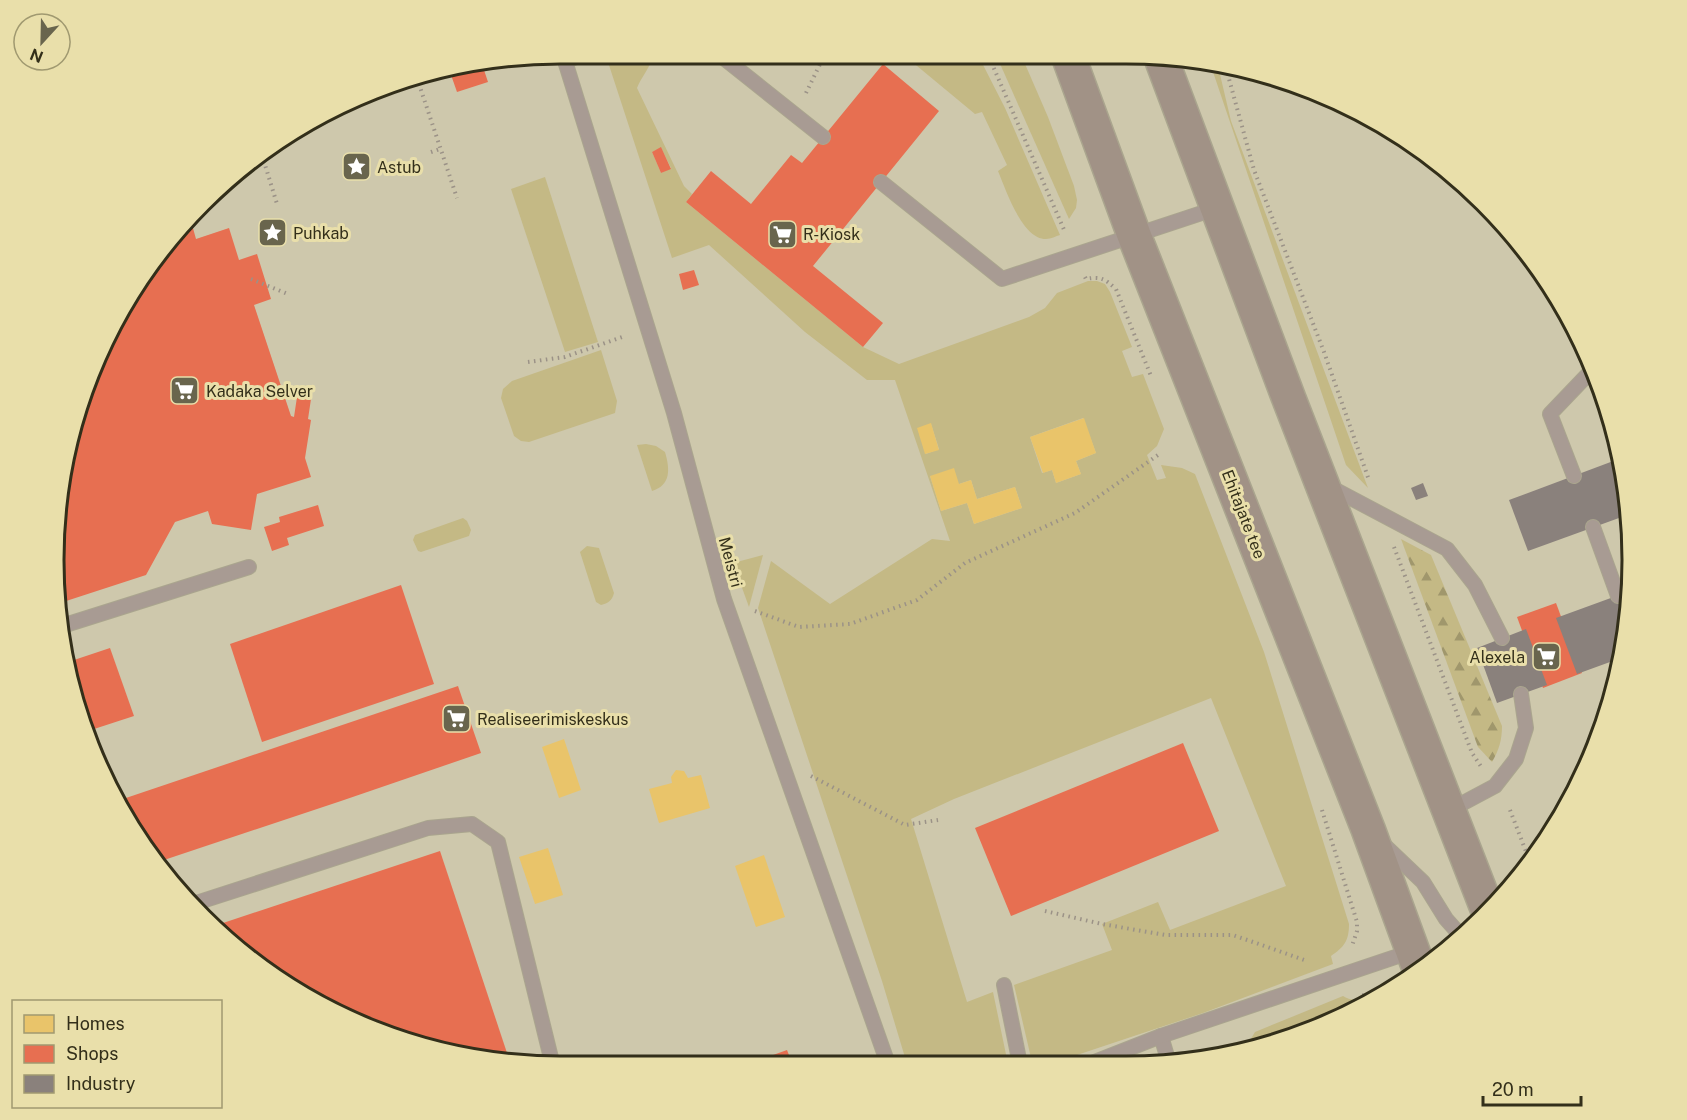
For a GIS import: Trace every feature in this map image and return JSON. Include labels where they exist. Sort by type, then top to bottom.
[{"type":"main road","name":"Ehitajate tee","points":[[1072,64],[1134,235],[1368,829],[1417,961]]},
{"type":"main road","points":[[1164,66],[1484,903]]},
{"type":"lane","name":"Meistri","points":[[566,64],[674,413],[724,599],[885,1056]]},
{"type":"lane","points":[[731,64],[823,137]]},
{"type":"lane","points":[[881,182],[1002,279],[1217,208]]},
{"type":"lane","points":[[1574,476],[1550,414],[1587,375]]},
{"type":"lane","points":[[1322,483],[1447,549],[1475,585],[1502,638]]},
{"type":"lane","points":[[1593,527],[1618,596]]},
{"type":"lane","points":[[69,624],[249,567]]},
{"type":"lane","points":[[1450,810],[1494,786],[1516,759],[1526,728],[1521,694]]},
{"type":"lane","points":[[201,901],[428,828],[472,824],[498,842],[550,1055]]},
{"type":"lane","points":[[1368,829],[1423,882],[1446,919],[1457,930]]},
{"type":"lane","points":[[1110,1056],[1161,1036],[1417,961]]},
{"type":"lane","points":[[1004,985],[1018,1056]]},
{"type":"lane","points":[[1161,1036],[1166,1053]]},
{"type":"path","points":[[795,114],[820,64]]},
{"type":"path","points":[[992,64],[1065,232]]},
{"type":"path","points":[[1228,75],[1254,170],[1324,352],[1371,484]]},
{"type":"path","points":[[419,85],[457,198]]},
{"type":"path","points":[[431,152],[440,149]]},
{"type":"path","points":[[264,162],[278,204]]},
{"type":"path","points":[[1085,276],[1086,279],[1105,278],[1116,289],[1155,385]]},
{"type":"path","points":[[251,279],[288,294]]},
{"type":"path","points":[[528,362],[565,357],[647,328]]},
{"type":"path","points":[[755,611],[799,627],[850,624],[917,600],[965,563],[1075,513],[1158,455]]},
{"type":"path","points":[[1393,546],[1472,753],[1484,771]]},
{"type":"path","points":[[780,759],[905,825],[938,820]]},
{"type":"path","points":[[1510,810],[1526,853]]},
{"type":"path","points":[[1046,911],[1165,935],[1233,935],[1310,962]]},
{"type":"path","points":[[1353,994],[1363,995]]},
{"type":"green space","points":[[609,64],[649,64],[637,88],[684,186],[692,194],[686,202],[863,347],[899,364],[1029,317],[1045,308],[1057,293],[1088,281],[1105,284],[1132,347],[1122,351],[1132,377],[1143,374],[1164,429],[1157,446],[1147,455],[1157,480],[1166,478],[1161,465],[1182,468],[1195,474],[1264,652],[1349,924],[1345,943],[1331,956],[1333,964],[1203,1013],[1074,1056],[1031,1056],[1014,985],[1112,950],[1102,924],[1158,902],[1170,930],[1286,886],[1211,698],[954,799],[911,819],[967,1002],[993,992],[1006,1056],[905,1056],[882,981],[758,608],[771,561],[830,604],[932,539],[950,541],[895,380],[867,380],[805,332],[709,245],[672,258]],"holes":[[[661,148],[671,168],[661,173],[652,152]],[[1083,418],[1096,453],[1076,461],[1081,474],[1056,483],[1052,470],[1042,473],[1030,437]],[[931,424],[939,449],[926,454]],[[930,476],[959,484],[971,480],[977,499],[1015,487],[1022,508],[974,524],[967,503],[941,511]]]},
{"type":"green space","points":[[915,64],[983,64],[1005,108],[1060,235],[1048,239],[1037,237],[1022,222],[1010,201],[998,171],[1007,165],[982,112],[975,114]]},
{"type":"green space","points":[[1000,64],[1025,64],[1074,186],[1076,208],[1069,219]]},
{"type":"green space","points":[[1213,72],[1220,73],[1231,121],[1368,488],[1346,465]]},
{"type":"green space","points":[[545,177],[598,342],[565,352],[511,189]]},
{"type":"green space","points":[[601,350],[617,401],[615,413],[529,442],[521,441],[514,436],[501,398],[503,389],[512,381]]},
{"type":"green space","points":[[637,445],[656,446],[665,452],[668,464],[666,481],[652,491]]},
{"type":"green space","points":[[463,518],[471,530],[469,536],[421,552],[418,551],[413,540],[415,535]]},
{"type":"green space","points":[[1401,539],[1431,555],[1502,726],[1500,745],[1492,762],[1478,747]]},
{"type":"green space","points":[[587,546],[599,548],[614,593],[609,601],[601,605],[596,602],[580,552]]},
{"type":"green space","points":[[763,555],[749,607],[733,563]]},
{"type":"green space","points":[[1343,996],[1354,1000],[1317,1018],[1250,1040],[1255,1032]]},
{"type":"building: Homes","points":[[1084,418],[1096,453],[1076,461],[1081,474],[1056,483],[1052,470],[1043,473],[1030,437]]},
{"type":"building: Homes","points":[[931,423],[939,450],[925,454],[917,428]]},
{"type":"building: Homes","points":[[954,468],[959,484],[971,480],[977,499],[1015,487],[1022,508],[974,524],[967,503],[941,511],[930,476]]},
{"type":"building: Homes","points":[[564,739],[581,790],[559,798],[542,747]]},
{"type":"building: Homes","points":[[676,770],[684,771],[688,778],[701,775],[710,808],[659,823],[649,789],[672,783],[671,777]]},
{"type":"building: Homes","points":[[548,848],[563,895],[535,904],[519,857]]},
{"type":"building: Homes","points":[[764,855],[785,917],[756,927],[735,866]]},
{"type":"building: Shops","points":[[883,64],[939,111],[813,266],[883,323],[863,347],[686,202],[711,171],[751,204],[791,155],[802,163]]},
{"type":"building: Shops","points":[[484,71],[488,82],[457,92],[452,77]]},
{"type":"building: Shops","points":[[661,147],[671,169],[661,173],[652,152]]},
{"type":"building: Shops","name":"Kadaka Selver","points":[[193,227],[196,239],[229,228],[239,260],[257,254],[271,299],[254,305],[291,416],[294,417],[297,397],[311,399],[308,419],[311,420],[305,458],[311,477],[257,494],[251,530],[212,524],[208,511],[175,522],[146,575],[67,601],[64,560],[66,528],[74,463],[81,432],[102,370],[116,341],[131,312],[167,258]]},
{"type":"building: Shops","points":[[694,270],[699,285],[683,290],[679,274]]},
{"type":"building: Shops","points":[[318,505],[324,526],[287,538],[289,545],[272,551],[264,527],[280,522],[279,517]]},
{"type":"building: Shops","points":[[401,585],[434,684],[262,742],[230,644]]},
{"type":"building: Shops","points":[[1556,603],[1582,673],[1543,688],[1517,617]]},
{"type":"building: Shops","points":[[110,648],[134,716],[94,729],[75,660]]},
{"type":"building: Shops","points":[[458,686],[481,753],[165,860],[126,798]]},
{"type":"building: Shops","points":[[1183,743],[1219,831],[1011,916],[975,828]]},
{"type":"building: Shops","points":[[440,851],[507,1052],[432,1039],[370,1018],[312,989],[285,972],[258,953],[223,923]]},
{"type":"building: Shops","points":[[787,1050],[789,1056],[770,1056]]},
{"type":"building: Industry","points":[[1613,461],[1620,518],[1528,551],[1509,500]]},
{"type":"building: Industry","points":[[1423,483],[1428,496],[1416,500],[1411,488]]},
{"type":"building: Industry","points":[[1621,594],[1612,661],[1577,674],[1556,618]]},
{"type":"building: Industry","points":[[1526,629],[1547,685],[1497,703],[1477,648]]},
{"type":"place","name":"Astub","points":[[356,167]]},
{"type":"place","name":"Puhkab","points":[[272,233]]},
{"type":"place","name":"R-Kiosk","points":[[782,234]]},
{"type":"place","name":"Kadaka Selver","points":[[185,391]]},
{"type":"place","name":"Alexela","points":[[1546,657]]},
{"type":"place","name":"Realiseerimiskeskus","points":[[456,719]]}]
